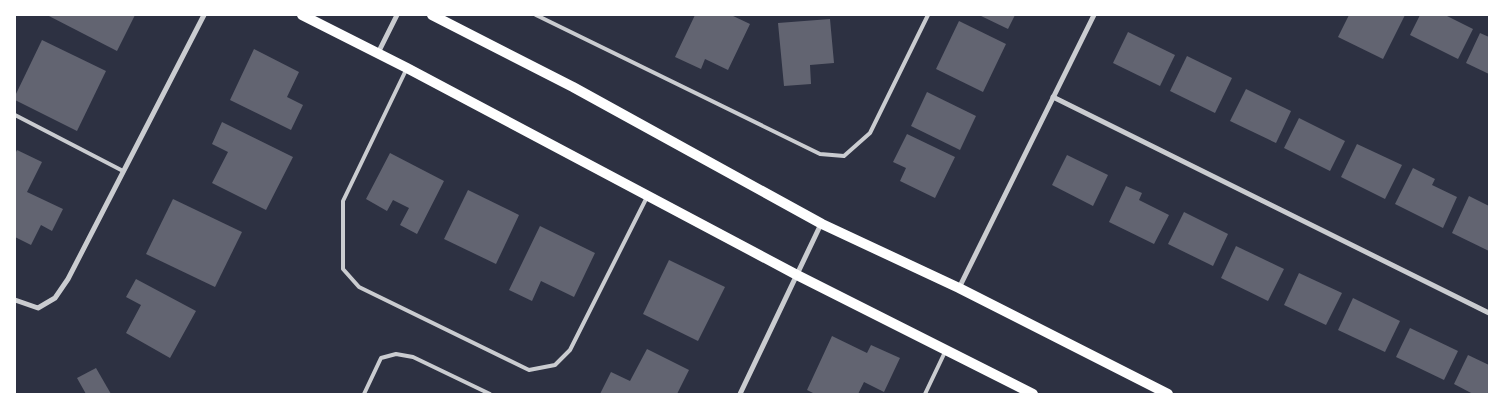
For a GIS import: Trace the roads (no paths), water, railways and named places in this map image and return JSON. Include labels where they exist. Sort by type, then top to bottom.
[{"type":"main road","points":[[302,15],[378,53],[797,275],[1033,394]]},
{"type":"main road","points":[[432,15],[573,87],[822,224],[959,288],[1168,394]]},
{"type":"street","points":[[15,300],[38,308],[55,298],[68,279],[204,15]]},
{"type":"street","points":[[378,53],[397,15]]},
{"type":"street","points":[[959,288],[1094,15]]},
{"type":"street","points":[[1053,97],[1489,313]]},
{"type":"street","points":[[740,394],[822,224]]},
{"type":"lane","points":[[536,15],[820,154],[844,156],[870,133],[928,15]]},
{"type":"lane","points":[[406,68],[343,201],[343,269],[359,287],[530,370],[555,364],[570,350],[648,196]]},
{"type":"lane","points":[[15,115],[123,171]]},
{"type":"lane","points":[[925,394],[946,350]]},
{"type":"lane","points":[[364,394],[381,358],[396,354],[413,357],[490,394]]}]
